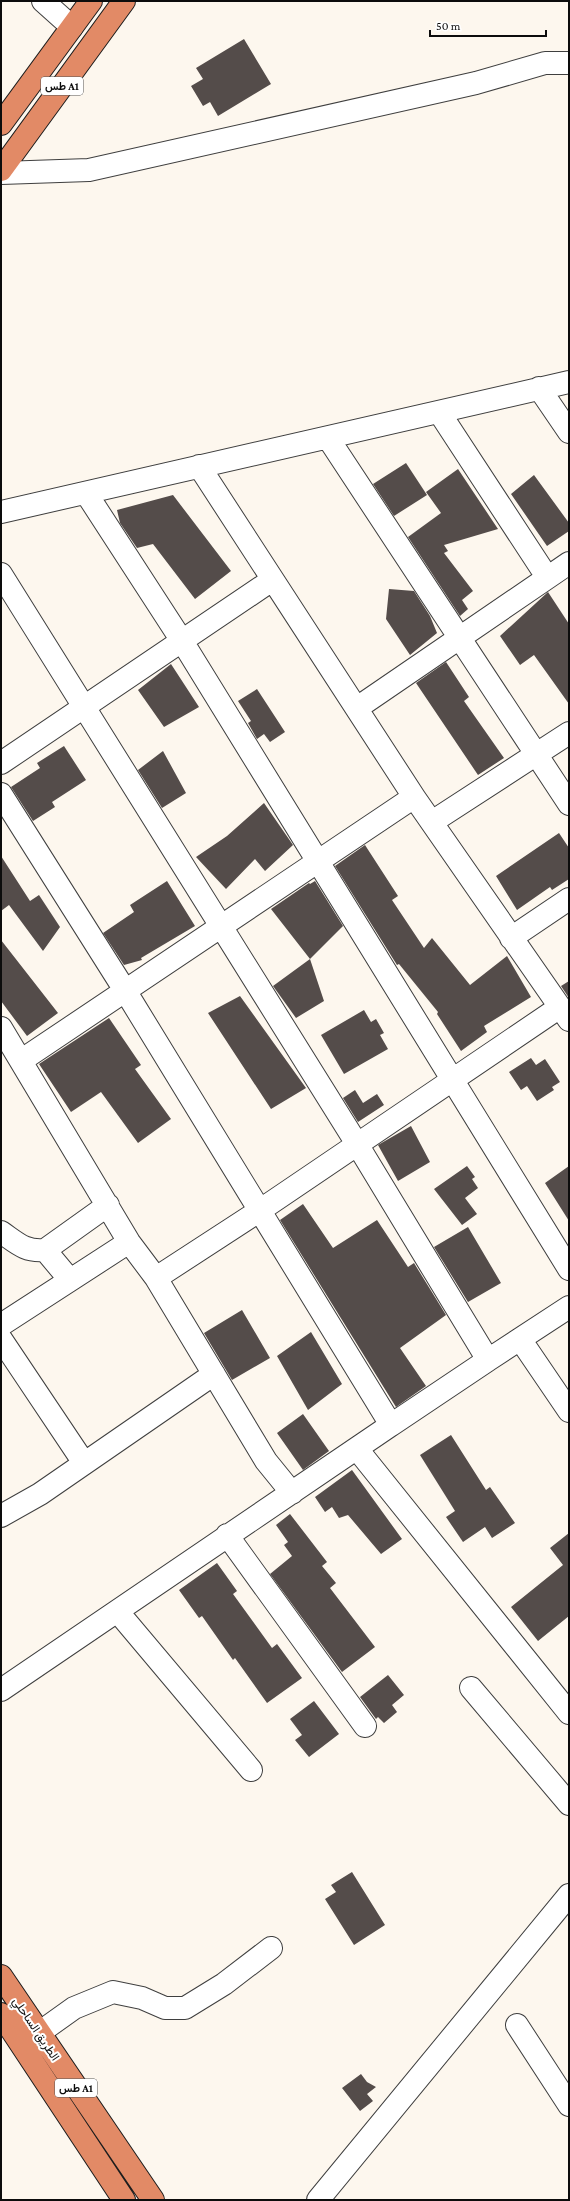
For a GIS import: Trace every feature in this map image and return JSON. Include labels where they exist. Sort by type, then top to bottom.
[{"type":"highway","name":"طس A1","points":[[1,124],[91,1]]},
{"type":"highway","name":"طس A1","points":[[1,172],[124,1]]},
{"type":"highway","name":"الطريق الساحلي","points":[[1,1976],[153,2200]]},
{"type":"highway","name":"الطريق الساحلي","points":[[1,2014],[124,2200]]},
{"type":"street","points":[[43,1],[72,27]]},
{"type":"street","points":[[1,172],[89,170],[476,83],[545,63],[569,63]]},
{"type":"street","points":[[1,512],[569,382]]},
{"type":"street","points":[[539,388],[569,432]]},
{"type":"street","points":[[439,412],[547,577]]},
{"type":"street","points":[[328,438],[569,804]]},
{"type":"street","points":[[156,1278],[259,1211],[452,1081],[564,1014],[414,797],[199,466]]},
{"type":"street","points":[[86,493],[182,641],[569,1269]]},
{"type":"street","points":[[357,708],[569,562]]},
{"type":"street","points":[[1,574],[358,1144],[488,1360]]},
{"type":"street","points":[[1,763],[272,580]]},
{"type":"street","points":[[432,822],[569,733]]},
{"type":"street","points":[[1,794],[126,992],[391,1425]]},
{"type":"street","points":[[22,1060],[126,992],[318,860],[414,797]]},
{"type":"street","points":[[511,938],[569,899]]},
{"type":"street","points":[[1,1028],[22,1060],[130,1242],[156,1278],[266,1461],[292,1493]]},
{"type":"street","points":[[1,1232],[20,1245],[33,1251],[45,1250],[108,1205]]},
{"type":"street","points":[[1,1325],[130,1242]]},
{"type":"street","points":[[45,1250],[70,1280]]},
{"type":"street","points":[[1,1690],[118,1612],[391,1425],[569,1307]]},
{"type":"street","points":[[1,1339],[84,1463]]},
{"type":"street","points":[[520,1339],[569,1411]]},
{"type":"street","points":[[1,1516],[40,1494],[214,1374]]},
{"type":"street","points":[[357,1449],[569,1713]]},
{"type":"street","points":[[227,1536],[365,1726]]},
{"type":"street","points":[[118,1612],[251,1770]]},
{"type":"street","points":[[472,1688],[569,1804]]},
{"type":"street","points":[[318,2200],[569,1895]]},
{"type":"street","points":[[39,2034],[74,2008],[113,1992],[142,1998],[165,2008],[185,2008],[224,1984],[271,1948]]},
{"type":"street","points":[[517,2026],[569,2105]]},
{"type":"building","points":[[244,39],[271,84],[218,116],[210,102],[203,106],[191,86],[203,79],[196,68]]},
{"type":"building","points":[[406,463],[427,495],[394,516],[373,484]]},
{"type":"building","points":[[458,469],[498,529],[444,545],[448,551],[444,553],[473,591],[462,600],[468,609],[460,616],[408,537],[441,513],[426,492]]},
{"type":"building","points":[[534,475],[569,523],[569,531],[547,546],[511,494]]},
{"type":"building","points":[[173,495],[231,571],[195,599],[153,544],[137,548],[120,523],[117,510]]},
{"type":"building","points":[[389,589],[414,591],[430,616],[437,633],[410,655],[386,619]]},
{"type":"building","points":[[548,592],[569,624],[569,704],[534,655],[520,665],[500,636]]},
{"type":"building","points":[[446,662],[469,697],[464,701],[504,758],[478,775],[416,683]]},
{"type":"building","points":[[171,664],[199,707],[164,727],[138,690]]},
{"type":"building","points":[[257,689],[285,732],[270,742],[264,734],[257,739],[248,723],[251,721],[238,701]]},
{"type":"building","points":[[64,746],[86,780],[52,802],[55,807],[33,821],[11,787],[40,768],[37,763]]},
{"type":"building","points":[[163,751],[186,793],[162,808],[138,770]]},
{"type":"building","points":[[264,803],[293,845],[265,871],[255,859],[226,889],[196,857],[227,836]]},
{"type":"building","points":[[559,833],[569,848],[569,879],[552,890],[550,887],[517,910],[496,876]]},
{"type":"building","points":[[365,845],[398,896],[392,900],[424,948],[432,938],[470,985],[507,956],[531,997],[484,1026],[487,1032],[461,1051],[437,1014],[438,1012],[399,964],[397,965],[335,866]]},
{"type":"building","points":[[1,856],[30,901],[39,895],[60,927],[43,951],[9,905],[1,911]]},
{"type":"building","points":[[167,881],[195,926],[141,958],[142,960],[124,965],[103,933],[134,912],[130,905]]},
{"type":"building","points":[[315,881],[343,926],[310,959],[271,909],[309,883],[310,884]]},
{"type":"building","points":[[1,940],[58,1013],[27,1036],[1,1001]]},
{"type":"building","points":[[310,959],[324,1001],[296,1018],[273,986]]},
{"type":"building","points":[[569,981],[569,998],[561,986]]},
{"type":"building","points":[[240,996],[306,1088],[271,1109],[208,1013]]},
{"type":"building","points":[[364,1010],[371,1022],[376,1019],[384,1033],[380,1035],[388,1049],[344,1074],[321,1035]]},
{"type":"building","points":[[109,1018],[141,1065],[135,1069],[171,1119],[138,1143],[101,1092],[71,1112],[39,1064]]},
{"type":"building","points":[[531,1058],[536,1065],[545,1059],[560,1082],[552,1087],[554,1090],[537,1101],[527,1086],[521,1090],[509,1072]]},
{"type":"building","points":[[355,1090],[363,1103],[377,1094],[384,1105],[358,1122],[343,1098]]},
{"type":"building","points":[[411,1126],[430,1162],[398,1181],[378,1145]]},
{"type":"building","points":[[467,1166],[475,1177],[472,1179],[478,1188],[465,1198],[477,1214],[462,1225],[434,1189]]},
{"type":"building","points":[[569,1166],[569,1221],[545,1183]]},
{"type":"building","points":[[303,1204],[333,1248],[377,1220],[408,1267],[414,1263],[446,1315],[400,1348],[426,1386],[396,1407],[280,1220]]},
{"type":"building","points":[[468,1227],[501,1283],[468,1302],[434,1247]]},
{"type":"building","points":[[242,1310],[270,1358],[232,1380],[204,1333]]},
{"type":"building","points":[[311,1332],[342,1384],[308,1410],[277,1356]]},
{"type":"building","points":[[303,1414],[329,1451],[303,1470],[277,1433]]},
{"type":"building","points":[[451,1435],[486,1490],[490,1487],[515,1523],[492,1538],[485,1527],[463,1542],[446,1517],[455,1511],[420,1455]]},
{"type":"building","points":[[352,1470],[402,1539],[381,1554],[348,1515],[339,1518],[332,1507],[325,1512],[315,1497]]},
{"type":"building","points":[[290,1514],[327,1562],[322,1566],[336,1583],[330,1588],[375,1647],[342,1672],[270,1574],[292,1556],[284,1545],[288,1542],[276,1525]]},
{"type":"building","points":[[569,1533],[569,1616],[538,1641],[511,1607],[563,1565],[550,1548]]},
{"type":"building","points":[[217,1563],[237,1591],[233,1594],[272,1648],[277,1644],[302,1678],[267,1703],[235,1658],[233,1660],[202,1616],[199,1618],[179,1590]]},
{"type":"building","points":[[388,1675],[404,1695],[392,1705],[397,1712],[384,1723],[378,1717],[376,1719],[360,1697]]},
{"type":"building","points":[[314,1701],[339,1734],[309,1757],[295,1740],[302,1735],[290,1719]]},
{"type":"building","points":[[352,1872],[385,1925],[354,1945],[325,1899],[336,1892],[331,1885]]},
{"type":"building","points":[[361,2074],[367,2082],[376,2087],[367,2094],[373,2101],[360,2111],[342,2088]]}]
